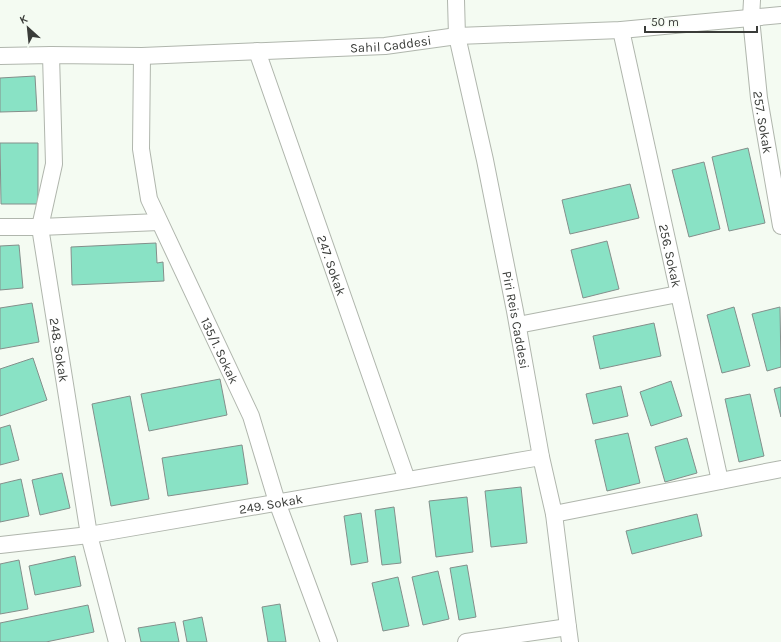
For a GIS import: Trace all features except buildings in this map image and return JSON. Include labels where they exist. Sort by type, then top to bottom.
[{"type":"street","name":"Piri Reis Caddesi","points":[[456,0],[457,36],[485,160],[518,325],[541,457],[554,514],[569,635]]},
{"type":"street","name":"257. Sokak","points":[[752,0],[751,18],[759,98],[781,226]]},
{"type":"street","name":"Sahil Caddesi","points":[[0,56],[142,56],[386,46],[457,36],[621,30],[781,15]]},
{"type":"street","name":"256. Sokak","points":[[621,30],[720,481]]},
{"type":"street","name":"247. Sokak","points":[[257,51],[407,480]]},
{"type":"street","name":"248. Sokak","points":[[51,55],[54,164],[40,227],[90,535],[117,642]]},
{"type":"street","name":"135/1. Sokak","points":[[142,56],[141,150],[148,199],[251,416],[277,502],[329,642]]},
{"type":"street","points":[[0,227],[40,227],[159,222]]},
{"type":"street","points":[[518,325],[678,294]]},
{"type":"street","name":"249. Sokak","points":[[0,545],[90,535],[541,457]]},
{"type":"street","points":[[554,514],[781,469]]},
{"type":"street","points":[[466,642],[569,635]]}]
